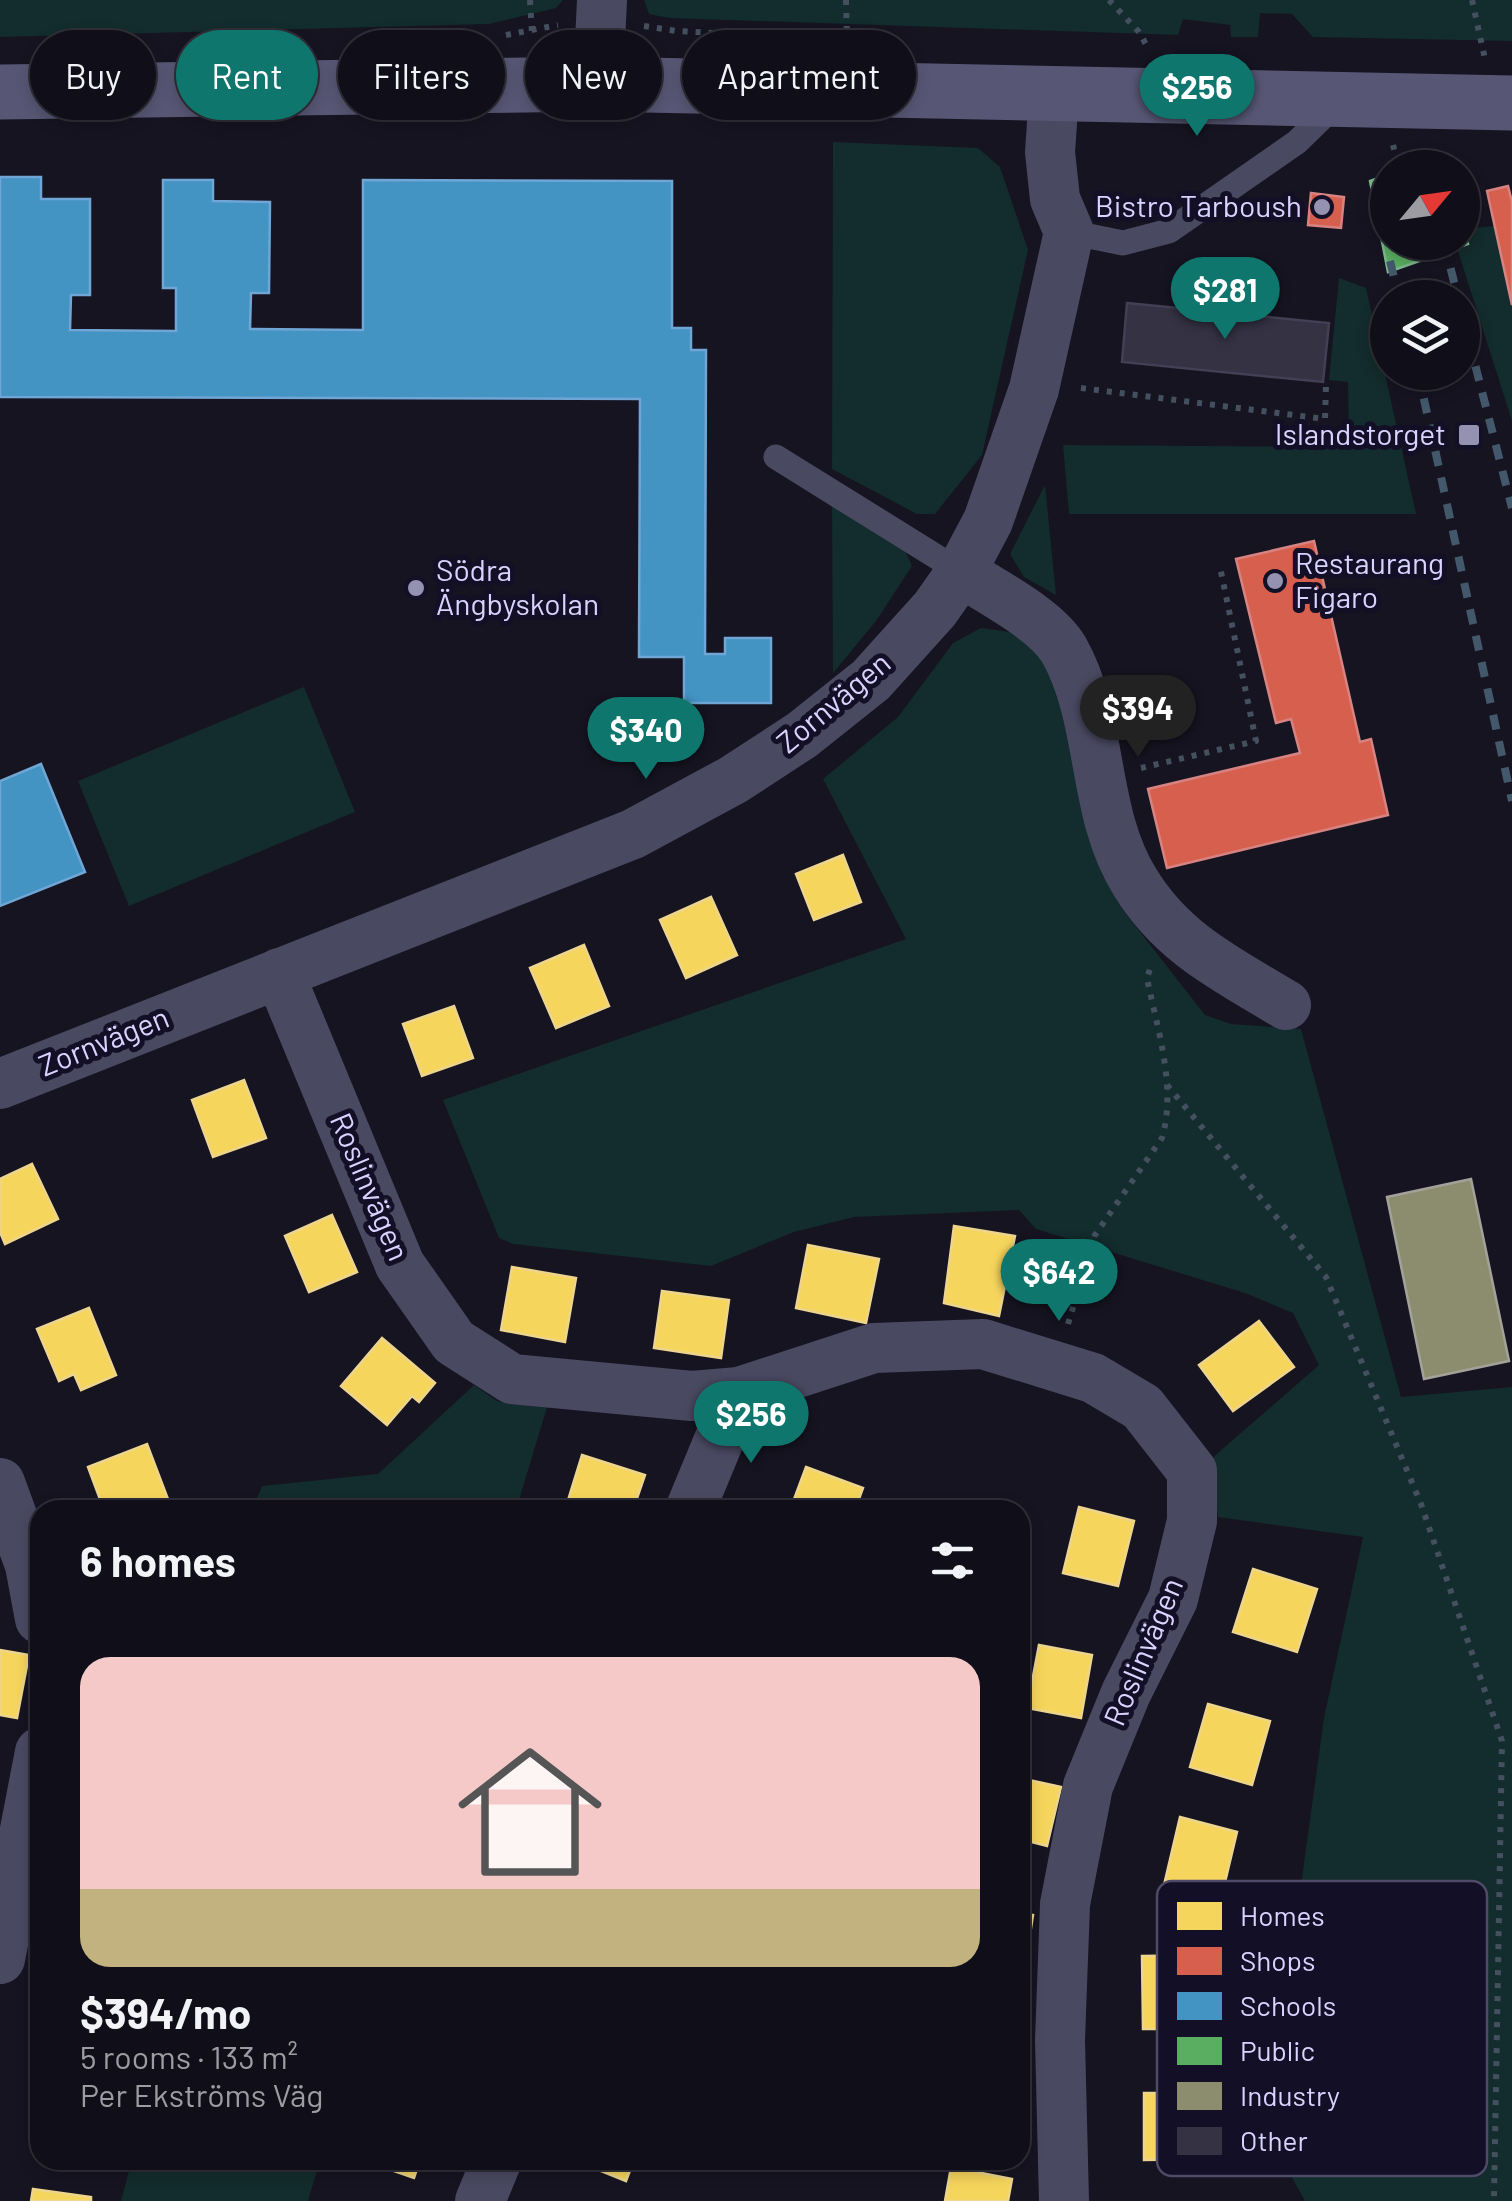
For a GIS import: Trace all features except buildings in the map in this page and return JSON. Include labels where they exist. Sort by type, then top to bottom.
[{"type":"street","points":[[601,30],[602,0]]},
{"type":"street","points":[[0,92],[525,85]]},
{"type":"street","points":[[662,86],[1512,104]]},
{"type":"street","points":[[1054,95],[1050,152],[1055,199],[1069,232]]},
{"type":"street","name":"Zornvägen","points":[[0,1084],[633,834],[733,780],[802,735],[871,680],[936,608],[962,572],[988,521],[1035,383],[1069,232]]},
{"type":"street","points":[[962,572],[1024,613],[1063,648],[1085,705],[1118,850],[1136,884],[1184,942],[1286,1005]]},
{"type":"street","name":"Roslinvägen","points":[[279,972],[400,1265],[454,1342],[512,1380],[692,1396],[739,1392],[874,1348],[983,1344],[1093,1378],[1142,1407],[1192,1471],[1192,1521],[1174,1599],[1126,1693],[1088,1786],[1065,1904],[1060,2040],[1064,2201]]},
{"type":"street","points":[[694,1500],[739,1392]]},
{"type":"street","points":[[0,1483],[30,1565]]},
{"type":"street","points":[[0,1959],[30,1804]]},
{"type":"street","points":[[480,2201],[493,2170]]},
{"type":"lane","points":[[1069,232],[1123,243],[1169,231],[1297,142],[1340,99]]},
{"type":"lane","points":[[776,457],[962,572]]},
{"type":"path","points":[[846,0],[846,30]]},
{"type":"path","points":[[1109,0],[1139,32],[1151,53]]},
{"type":"path","points":[[1035,383],[1325,419],[1326,384]]},
{"type":"path","points":[[1100,778],[1256,742],[1220,567]]},
{"type":"path","points":[[1065,1334],[1095,1235],[1162,1138],[1167,1121],[1168,1085],[1147,978],[1166,921]]},
{"type":"path","points":[[1168,1085],[1326,1277],[1421,1504],[1502,1741],[1494,2201]]},
{"type":"green space","points":[[0,0],[563,0],[556,8],[489,24],[156,33],[30,30],[30,36],[0,37]]},
{"type":"green space","points":[[644,0],[1512,0],[1512,41],[1313,37],[1292,14],[1260,13],[1258,37],[1231,37],[1230,25],[1183,19],[1178,35],[669,18],[649,14]]},
{"type":"green space","points":[[833,142],[978,148],[1000,167],[1028,250],[982,455],[935,514],[917,514],[832,469]]},
{"type":"green space","points":[[1494,226],[1512,305],[1512,421],[1480,320],[1480,280],[1467,280],[1461,260],[1480,260],[1480,227]]},
{"type":"green space","points":[[1339,278],[1366,288],[1370,306],[1370,390],[1389,390],[1416,514],[1069,514],[1063,445],[1349,447],[1348,382],[1329,380]]},
{"type":"green space","points":[[1045,485],[1056,595],[1024,577],[1010,554]]},
{"type":"green space","points":[[832,504],[903,546],[912,566],[876,621],[833,673]]},
{"type":"green space","points":[[981,628],[1017,633],[1037,651],[1056,684],[1103,876],[1126,914],[1205,1015],[1231,1024],[1301,1029],[1401,1397],[1512,1387],[1512,2201],[1305,2201],[1291,2176],[1487,2176],[1487,1881],[1302,1881],[1324,1718],[1363,1537],[1218,1517],[1211,1459],[1319,1365],[1293,1313],[1245,1293],[1036,1229],[1019,1210],[854,1217],[794,1232],[711,1266],[513,1244],[499,1238],[443,1100],[906,939],[823,779],[898,717],[953,643]]},
{"type":"green space","points":[[304,687],[355,812],[129,906],[78,781]]},
{"type":"green space","points":[[474,1385],[497,1401],[547,1407],[519,1500],[256,1500],[262,1486],[378,1474]]},
{"type":"green space","points":[[129,2170],[317,2170],[308,2201],[121,2201]]},
{"type":"railway","points":[[1448,260],[1454,280]]},
{"type":"railway","points":[[1390,261],[1395,280]]},
{"type":"railway","points":[[1480,384],[1512,508]]},
{"type":"railway","points":[[1422,390],[1512,801]]},
{"type":"place","name":"Bistro Tarboush","points":[[1322,207]]},
{"type":"place","name":"Islandstorget","points":[[1469,435]]},
{"type":"place","name":"Restaurang Figaro","points":[[1275,581]]},
{"type":"place","name":"Södra Ängbyskolan","points":[[416,588]]}]
